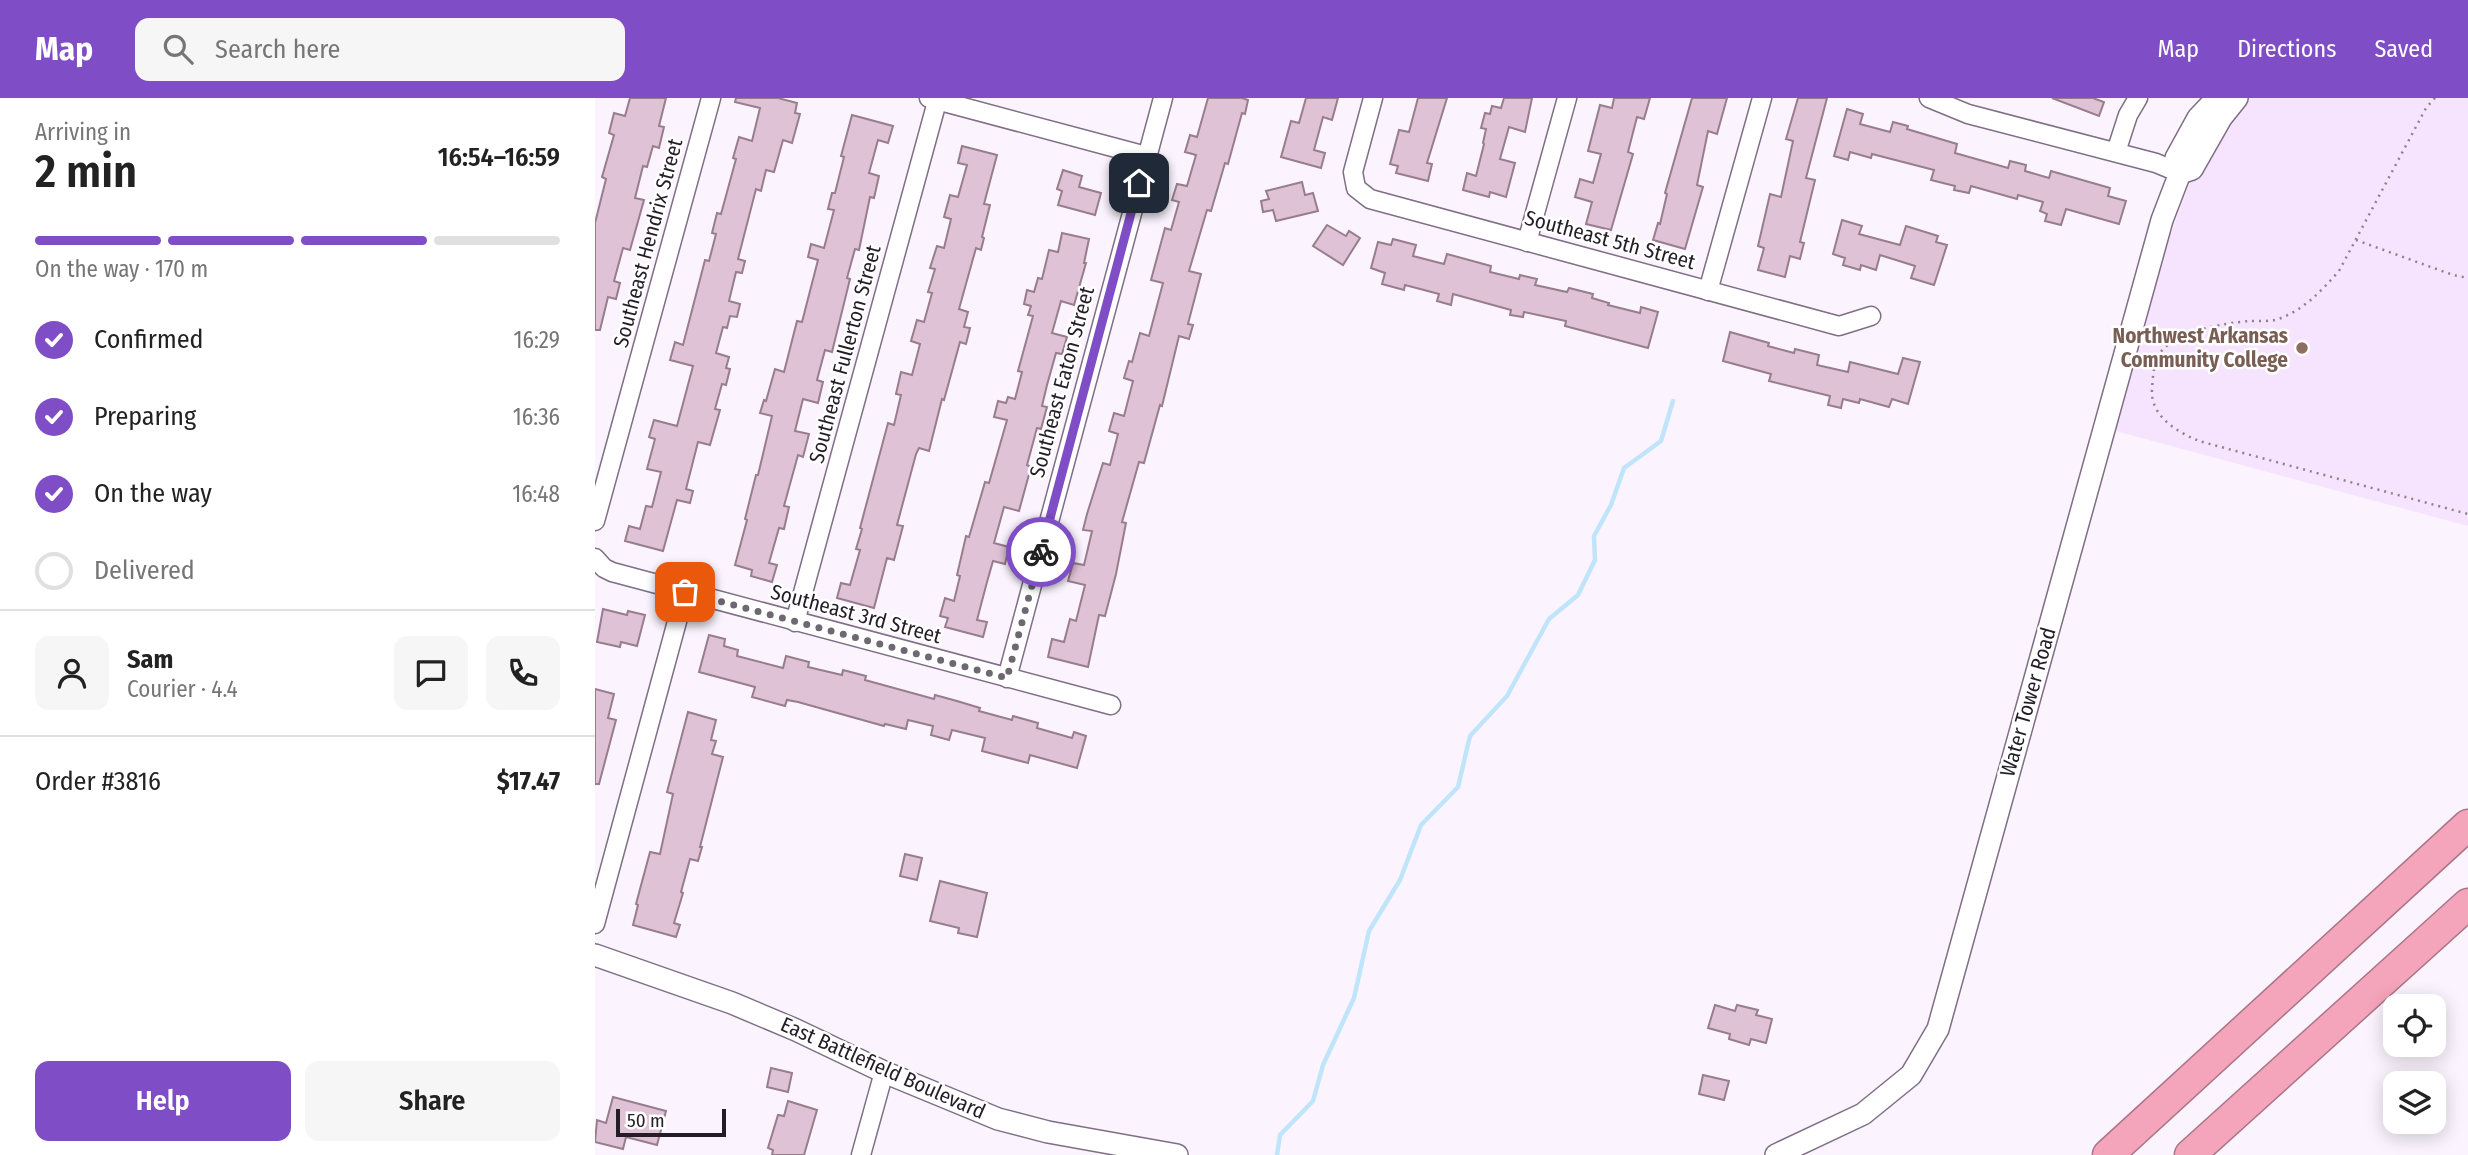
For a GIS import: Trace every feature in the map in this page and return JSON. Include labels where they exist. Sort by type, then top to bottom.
[{"type":"highway","points":[[2108,1155],[2468,825]]},
{"type":"highway","points":[[2190,1155],[2468,904]]},
{"type":"street","name":"Southeast Hendrix Street","points":[[595,521],[711,98]]},
{"type":"street","name":"Southeast Eaton Street","points":[[1007,678],[1163,98]]},
{"type":"street","name":"Southeast 5th Street","points":[[1373,98],[1353,172],[1356,188],[1370,199],[1839,326],[1871,316]]},
{"type":"street","points":[[1527,242],[1566,98]]},
{"type":"street","points":[[1708,291],[1762,98]]},
{"type":"street","points":[[2116,152],[2128,115],[2138,98]]},
{"type":"street","name":"Water Tower Road","points":[[1776,1155],[1863,1114],[1911,1075],[1938,1029],[2158,233],[2180,173],[2176,158],[2198,118],[2217,98]]},
{"type":"street","name":"Water Tower Road","points":[[2180,173],[2192,169],[2221,118],[2237,98]]},
{"type":"street","points":[[935,99],[1146,156]]},
{"type":"street","name":"Southeast Fullerton Street","points":[[795,622],[935,99]]},
{"type":"street","points":[[1932,99],[1968,114],[2156,163],[2180,173]]},
{"type":"street","name":"Southeast 3rd Street","points":[[595,558],[612,572],[1111,705]]},
{"type":"street","points":[[595,924],[685,592]]},
{"type":"street","name":"East Battlefield Boulevard","points":[[595,955],[732,1003],[884,1072],[997,1119],[1048,1132],[1177,1155]]},
{"type":"street","points":[[861,1155],[884,1072]]},
{"type":"path","points":[[2435,98],[2426,108],[2339,271],[2320,293],[2301,309],[2277,320],[2211,327],[2174,340],[2160,353],[2153,373],[2151,398],[2160,416],[2182,433],[2199,440],[2468,514]]},
{"type":"path","points":[[2356,240],[2468,278]]},
{"type":"shaded area","name":"Northwest Arkansas Community College","points":[[2246,98],[2468,98],[2468,526],[2112,430],[2159,266],[2190,182],[2209,147]]},
{"type":"building","points":[[630,98],[666,98],[659,126],[664,127],[659,148],[653,146],[647,167],[643,166],[635,198],[644,200],[630,250],[623,248],[614,281],[620,283],[616,299],[608,297],[600,330],[595,330],[595,223],[606,179],[602,177],[614,135],[609,133],[614,113],[625,116]]},
{"type":"building","points":[[736,98],[778,98],[797,103],[795,113],[800,114],[792,143],[783,140],[774,172],[766,170],[761,191],[756,189],[738,259],[745,261],[742,273],[736,272],[729,301],[740,304],[737,317],[730,316],[727,328],[723,327],[716,353],[729,357],[726,368],[730,369],[726,385],[722,384],[715,409],[720,410],[710,445],[698,442],[686,489],[693,491],[690,503],[677,500],[663,551],[625,541],[629,526],[640,529],[646,506],[652,507],[661,472],[647,469],[655,439],[649,437],[654,420],[677,426],[693,366],[670,360],[675,342],[683,345],[705,260],[709,261],[716,234],[712,233],[717,213],[721,214],[739,137],[752,141],[760,108],[735,102]]},
{"type":"building","points":[[1208,98],[1248,100],[1211,211],[1207,210],[1189,271],[1201,274],[1188,324],[1193,325],[1189,339],[1179,336],[1162,406],[1160,405],[1144,463],[1139,462],[1122,522],[1126,523],[1116,574],[1105,616],[1099,615],[1088,667],[1048,657],[1052,639],[1064,642],[1070,619],[1076,621],[1085,585],[1068,581],[1073,563],[1084,565],[1092,531],[1083,530],[1087,514],[1103,463],[1110,465],[1118,434],[1109,431],[1114,413],[1124,416],[1133,381],[1124,378],[1129,361],[1132,362],[1140,333],[1149,336],[1163,283],[1151,280],[1165,228],[1171,230],[1179,202],[1172,200],[1177,184],[1187,186],[1196,155],[1185,152],[1190,135],[1197,137]]},
{"type":"building","points":[[1306,98],[1338,98],[1332,120],[1323,117],[1314,150],[1325,153],[1321,168],[1281,157],[1291,121],[1299,123]]},
{"type":"building","points":[[1418,98],[1447,98],[1427,163],[1432,164],[1428,181],[1396,173],[1398,166],[1390,164],[1399,130],[1409,132]]},
{"type":"building","points":[[1504,98],[1532,98],[1525,132],[1509,127],[1500,159],[1515,163],[1506,197],[1490,192],[1489,197],[1463,190],[1467,173],[1476,176],[1484,144],[1486,129],[1481,128],[1485,113],[1490,114],[1492,106],[1501,108]]},
{"type":"building","points":[[1614,98],[1650,98],[1644,119],[1637,117],[1628,152],[1633,154],[1611,230],[1586,224],[1592,202],[1575,197],[1580,179],[1593,183],[1601,154],[1588,151],[1600,105],[1612,108]]},
{"type":"building","points":[[1692,98],[1727,98],[1717,134],[1708,131],[1697,185],[1703,187],[1685,249],[1653,240],[1658,223],[1660,224],[1667,194],[1665,193]]},
{"type":"building","points":[[1798,98],[1827,98],[1806,178],[1815,180],[1800,242],[1804,243],[1800,259],[1790,256],[1785,277],[1758,270],[1764,248],[1758,246],[1770,194],[1781,197],[1793,141],[1786,139]]},
{"type":"building","points":[[2052,98],[2093,98],[2104,102],[2099,116]]},
{"type":"building","points":[[1847,109],[1863,114],[1860,124],[1890,132],[1893,122],[1957,144],[1955,153],[2008,168],[2010,161],[2026,165],[2025,171],[2049,178],[2051,171],[2110,188],[2108,196],[2126,201],[2119,224],[2066,209],[2061,225],[2045,221],[2047,214],[2040,211],[2043,202],[2018,195],[2017,199],[1971,186],[1969,193],[1954,190],[1955,186],[1931,180],[1934,170],[1872,154],[1871,158],[1850,152],[1848,160],[1834,156]]},
{"type":"building","points":[[852,115],[893,126],[888,143],[878,140],[869,173],[879,176],[874,198],[870,197],[859,250],[855,249],[847,278],[850,279],[832,352],[825,350],[817,380],[823,382],[818,403],[803,399],[795,431],[809,434],[803,457],[798,455],[784,506],[789,507],[784,529],[779,528],[769,563],[777,565],[772,582],[751,576],[752,570],[735,565],[772,416],[760,413],[775,369],[784,372],[797,321],[802,322],[818,260],[808,257],[811,244],[824,248],[834,210],[828,209],[832,193],[835,193]]},
{"type":"building","points":[[962,146],[997,155],[984,204],[990,205],[982,237],[984,238],[981,250],[976,248],[959,309],[968,312],[964,327],[970,328],[966,344],[960,342],[929,451],[919,448],[916,454],[897,525],[903,526],[894,560],[887,558],[874,608],[837,598],[841,583],[850,585],[860,550],[856,549],[862,529],[860,528],[888,423],[894,425],[901,395],[896,394],[901,372],[912,375],[920,344],[911,341],[917,320],[924,322],[932,293],[928,292],[935,269],[930,268],[937,246],[944,248],[951,219],[944,217],[950,195],[958,197],[967,165],[958,163]]},
{"type":"building","points":[[1063,170],[1082,176],[1079,187],[1101,193],[1095,215],[1058,205],[1062,191],[1057,189]]},
{"type":"building","points":[[1302,182],[1305,195],[1313,193],[1318,211],[1276,221],[1273,210],[1263,212],[1261,201],[1269,199],[1266,191]]},
{"type":"building","points":[[1842,220],[1862,226],[1859,234],[1900,245],[1906,226],[1938,236],[1936,242],[1947,245],[1934,285],[1911,278],[1915,266],[1880,255],[1876,270],[1861,265],[1860,270],[1843,265],[1845,258],[1833,254]]},
{"type":"building","points":[[1327,225],[1346,236],[1349,231],[1360,238],[1343,265],[1313,246]]},
{"type":"building","points":[[1062,233],[1089,239],[1086,263],[1074,305],[1061,301],[1052,333],[1067,337],[1062,354],[1056,353],[1047,385],[1042,406],[1047,407],[1041,429],[1037,428],[1027,465],[1031,467],[1019,511],[1004,507],[994,543],[1009,547],[1005,564],[993,561],[977,620],[987,622],[983,637],[945,627],[948,618],[940,616],[945,598],[954,601],[966,536],[969,537],[985,482],[989,483],[1007,420],[994,417],[998,401],[1006,403],[1008,397],[1015,399],[1022,372],[1018,371],[1033,316],[1028,315],[1031,306],[1024,304],[1027,290],[1034,292],[1038,278],[1042,279],[1049,250],[1058,252]]},
{"type":"building","points":[[1393,239],[1416,245],[1413,256],[1444,264],[1447,254],[1491,266],[1490,272],[1519,279],[1520,275],[1537,279],[1535,285],[1567,292],[1569,288],[1593,294],[1592,298],[1609,303],[1608,305],[1640,313],[1641,307],[1658,312],[1648,348],[1565,326],[1566,321],[1524,312],[1523,317],[1510,315],[1511,310],[1453,294],[1451,305],[1437,301],[1439,294],[1405,285],[1404,290],[1382,284],[1385,273],[1371,268],[1378,242],[1391,245]]},
{"type":"building","points":[[1730,332],[1794,353],[1795,349],[1819,355],[1817,365],[1848,372],[1850,362],[1898,374],[1903,358],[1920,362],[1908,404],[1892,399],[1889,407],[1860,399],[1859,403],[1843,399],[1841,408],[1828,405],[1830,396],[1769,381],[1771,374],[1723,361]]},
{"type":"building","points":[[603,609],[627,615],[628,611],[645,615],[637,646],[621,642],[620,647],[597,642]]},
{"type":"building","points":[[709,635],[725,639],[724,646],[738,650],[737,656],[783,668],[786,656],[809,662],[808,667],[842,675],[843,670],[866,676],[865,680],[934,699],[935,695],[1012,720],[1013,716],[1038,723],[1037,728],[1072,738],[1074,732],[1086,736],[1077,768],[1030,755],[1028,763],[982,751],[985,738],[952,730],[949,740],[931,735],[933,726],[908,720],[906,729],[885,724],[884,726],[798,702],[787,700],[785,706],[752,697],[755,687],[699,672]]},
{"type":"building","points":[[595,689],[614,694],[608,718],[616,720],[599,784],[595,784]]},
{"type":"building","points":[[688,712],[716,720],[711,740],[716,741],[712,754],[723,757],[698,861],[690,859],[681,892],[683,893],[674,923],[680,925],[676,937],[633,925],[650,852],[660,854],[673,794],[667,792]]},
{"type":"building","points":[[905,854],[922,858],[917,880],[900,876]]},
{"type":"building","points":[[940,881],[987,893],[977,937],[958,933],[959,928],[930,921]]},
{"type":"building","points":[[1715,1005],[1735,1011],[1737,1005],[1758,1010],[1756,1015],[1772,1019],[1766,1043],[1751,1039],[1749,1045],[1729,1039],[1730,1034],[1708,1028]]},
{"type":"building","points":[[771,1068],[792,1073],[788,1092],[767,1087]]},
{"type":"building","points":[[1703,1075],[1729,1081],[1724,1100],[1699,1094]]},
{"type":"building","points":[[613,1097],[666,1111],[657,1145],[626,1137],[623,1149],[595,1142],[597,1120],[606,1123]]},
{"type":"building","points":[[788,1101],[817,1110],[804,1155],[772,1155],[773,1150],[768,1148],[778,1115],[784,1116]]},
{"type":"waterway","points":[[1277,1155],[1280,1135],[1313,1101],[1323,1065],[1354,998],[1369,931],[1400,880],[1421,825],[1458,787],[1470,736],[1507,696],[1549,619],[1578,595],[1595,560],[1594,536],[1611,505],[1624,468],[1661,441],[1673,401]]},
{"type":"way so far","points":[[685,592],[1007,678],[1041,552]]},
{"type":"place","name":"Northwest Arkansas Community College","points":[[2302,348]]},
{"type":"route","points":[[1041,552],[1139,183]]}]
